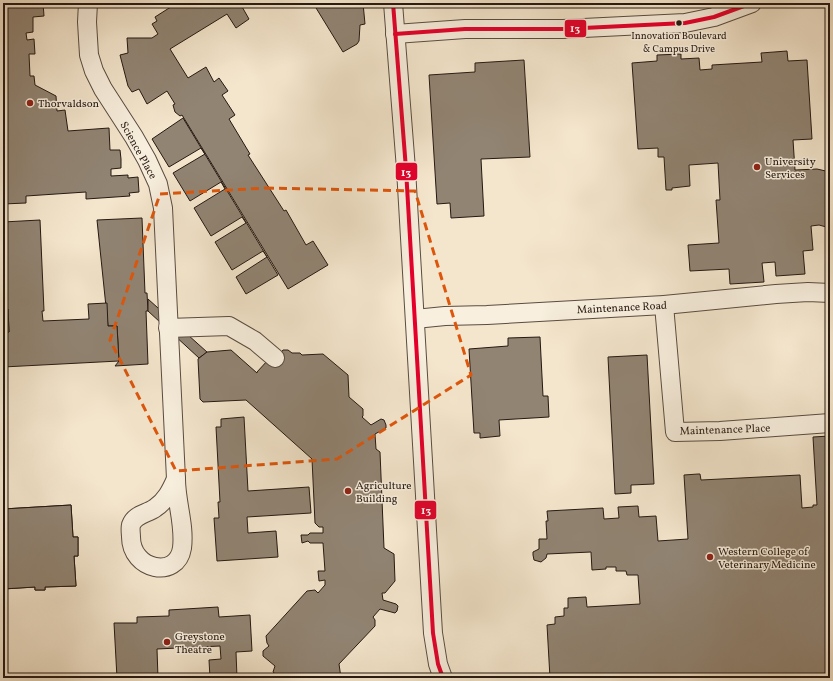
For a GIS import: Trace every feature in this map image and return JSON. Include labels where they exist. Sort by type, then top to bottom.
[{"type":"street","name":"Science Place","points":[[88,3],[86,22],[89,55],[94,71],[103,89],[134,137],[158,184],[163,208],[176,479],[176,492],[182,538],[180,557],[172,564],[160,568],[153,567],[141,561],[132,549],[131,526],[134,519],[141,514],[155,509],[169,494],[176,479]]},
{"type":"street","points":[[393,3],[406,169],[433,633],[438,664],[443,678]]},
{"type":"street","points":[[395,34],[465,29],[563,29],[685,23],[719,15],[752,3]]},
{"type":"street","name":"Maintenance Road","points":[[415,319],[445,316],[664,305],[776,294],[808,292],[830,293]]},
{"type":"street","name":"Maintenance Place","points":[[664,305],[675,432],[720,431],[830,422]]},
{"type":"street","points":[[168,328],[229,326],[255,341],[275,358]]},
{"type":"street","points":[[155,509],[164,508],[173,511],[180,517]]},
{"type":"highlighted area","points":[[266,188],[415,191],[471,375],[337,459],[176,471],[110,340],[160,194]]},
{"type":"building","name":"Thorvaldson","points":[[3,3],[43,3],[44,16],[33,17],[33,32],[26,33],[27,40],[34,39],[35,54],[29,54],[30,76],[34,76],[35,85],[56,96],[57,111],[65,110],[68,131],[109,128],[110,150],[120,150],[121,159],[121,168],[111,169],[111,176],[128,175],[128,178],[138,177],[139,192],[129,193],[130,196],[86,199],[86,192],[26,196],[26,203],[3,204]]},
{"type":"building","points":[[177,3],[245,3],[241,5],[249,19],[236,28],[227,14],[170,49],[188,78],[206,67],[214,82],[219,78],[228,91],[222,95],[235,115],[229,119],[250,154],[248,155],[284,211],[286,210],[306,245],[313,241],[328,265],[288,289],[182,115],[180,116],[175,112],[173,105],[175,104],[167,91],[147,104],[139,89],[132,92],[128,86],[120,55],[128,53],[127,38],[152,38],[158,34],[152,24],[157,21],[155,17]]},
{"type":"building","points":[[313,3],[363,3],[365,24],[360,25],[359,41],[357,44],[343,52]]},
{"type":"building","name":"University Services","points":[[787,51],[788,61],[807,60],[812,139],[793,140],[795,170],[817,169],[830,172],[830,228],[819,225],[811,226],[813,250],[803,251],[805,274],[776,276],[775,262],[762,263],[764,282],[730,284],[729,269],[690,271],[688,245],[719,243],[716,200],[720,200],[718,163],[689,165],[690,186],[666,190],[664,157],[658,157],[658,148],[638,149],[632,63],[657,61],[657,55],[681,54],[681,59],[699,58],[700,70],[712,69],[712,65],[762,62],[761,53]]},
{"type":"building","points":[[524,60],[530,157],[481,159],[484,216],[451,218],[450,203],[437,204],[429,75],[475,72],[475,63]]},
{"type":"building","points":[[183,118],[203,150],[201,148],[169,167],[152,139]]},
{"type":"building","points":[[205,154],[278,275],[246,294],[236,277],[267,257],[263,251],[232,270],[215,242],[246,223],[242,217],[211,236],[194,208],[225,189],[221,182],[190,201],[173,173]]},
{"type":"building","points":[[142,218],[145,293],[147,293],[148,311],[146,311],[148,364],[115,366],[119,361],[117,326],[108,326],[97,220]]},
{"type":"building","points":[[40,220],[44,311],[42,311],[43,321],[89,319],[88,304],[107,303],[108,326],[117,326],[119,361],[3,367],[3,332],[9,332],[8,309],[3,309],[3,222]]},
{"type":"building","points":[[148,299],[207,352],[199,358],[148,311]]},
{"type":"building","points":[[3,309],[8,309],[9,332],[3,332]]},
{"type":"building","points":[[540,337],[543,396],[548,396],[549,417],[499,420],[500,436],[480,438],[480,433],[474,433],[469,349],[508,346],[508,338]]},
{"type":"building","name":"Agriculture Building","points":[[231,350],[257,373],[268,360],[273,362],[283,350],[288,350],[292,353],[300,353],[302,355],[323,354],[348,375],[349,397],[363,409],[362,417],[371,425],[381,419],[384,420],[386,425],[386,428],[375,434],[376,449],[380,452],[384,548],[394,554],[395,581],[385,593],[382,593],[383,600],[398,606],[395,613],[380,609],[373,617],[375,620],[375,626],[339,664],[341,678],[280,678],[273,672],[275,666],[263,656],[263,651],[269,646],[266,636],[307,591],[315,590],[318,593],[325,585],[325,580],[319,581],[318,571],[325,571],[323,543],[310,543],[308,541],[302,543],[301,535],[323,533],[323,527],[319,527],[315,523],[312,459],[246,400],[203,402],[200,399],[198,359],[207,352]]},
{"type":"building","points":[[647,355],[654,484],[631,485],[631,493],[615,494],[608,357]]},
{"type":"building","points":[[244,417],[248,491],[309,487],[311,513],[247,517],[248,533],[276,531],[278,557],[217,561],[214,518],[219,518],[218,502],[220,502],[216,427],[221,427],[221,419]]},
{"type":"building","name":"Western College of Veterinary Medicine","points":[[830,436],[830,678],[550,678],[547,625],[555,624],[555,617],[564,616],[564,608],[568,608],[568,598],[586,597],[587,607],[640,604],[638,575],[627,575],[626,571],[616,571],[616,567],[606,567],[606,569],[592,570],[591,552],[547,554],[546,558],[541,562],[534,560],[533,552],[539,549],[539,539],[547,539],[547,511],[603,508],[604,519],[619,518],[618,507],[638,506],[639,517],[656,516],[658,541],[688,539],[684,475],[698,474],[700,474],[701,480],[800,475],[802,508],[813,507],[813,505],[817,505],[813,437]]},
{"type":"building","points":[[71,505],[73,537],[78,537],[78,556],[74,556],[76,586],[45,587],[45,590],[35,590],[35,587],[3,589],[3,509]]},
{"type":"building","points":[[71,505],[73,537],[78,537],[78,556],[74,556],[76,586],[45,587],[45,590],[35,590],[35,587],[3,589],[3,509]]},
{"type":"building","points":[[218,607],[219,617],[250,615],[252,651],[236,652],[237,678],[210,678],[209,660],[221,659],[220,646],[157,649],[158,678],[117,678],[114,623],[137,623],[137,617],[169,616],[169,610]]},
{"type":"transit line","name":"13","points":[[393,3],[406,169],[433,633],[438,664],[443,678]]},
{"type":"transit line","name":"13","points":[[395,34],[465,29],[563,29],[685,23],[714,17],[752,3]]},
{"type":"place","name":"Innovation Boulevard & Campus Drive","points":[[679,23]]},
{"type":"place","name":"Thorvaldson","points":[[30,103]]},
{"type":"place","name":"University Services","points":[[757,167]]},
{"type":"place","name":"Agriculture Building","points":[[348,491]]},
{"type":"place","name":"Western College of Veterinary Medicine","points":[[710,557]]},
{"type":"place","name":"Greystone Theatre","points":[[167,642]]}]
